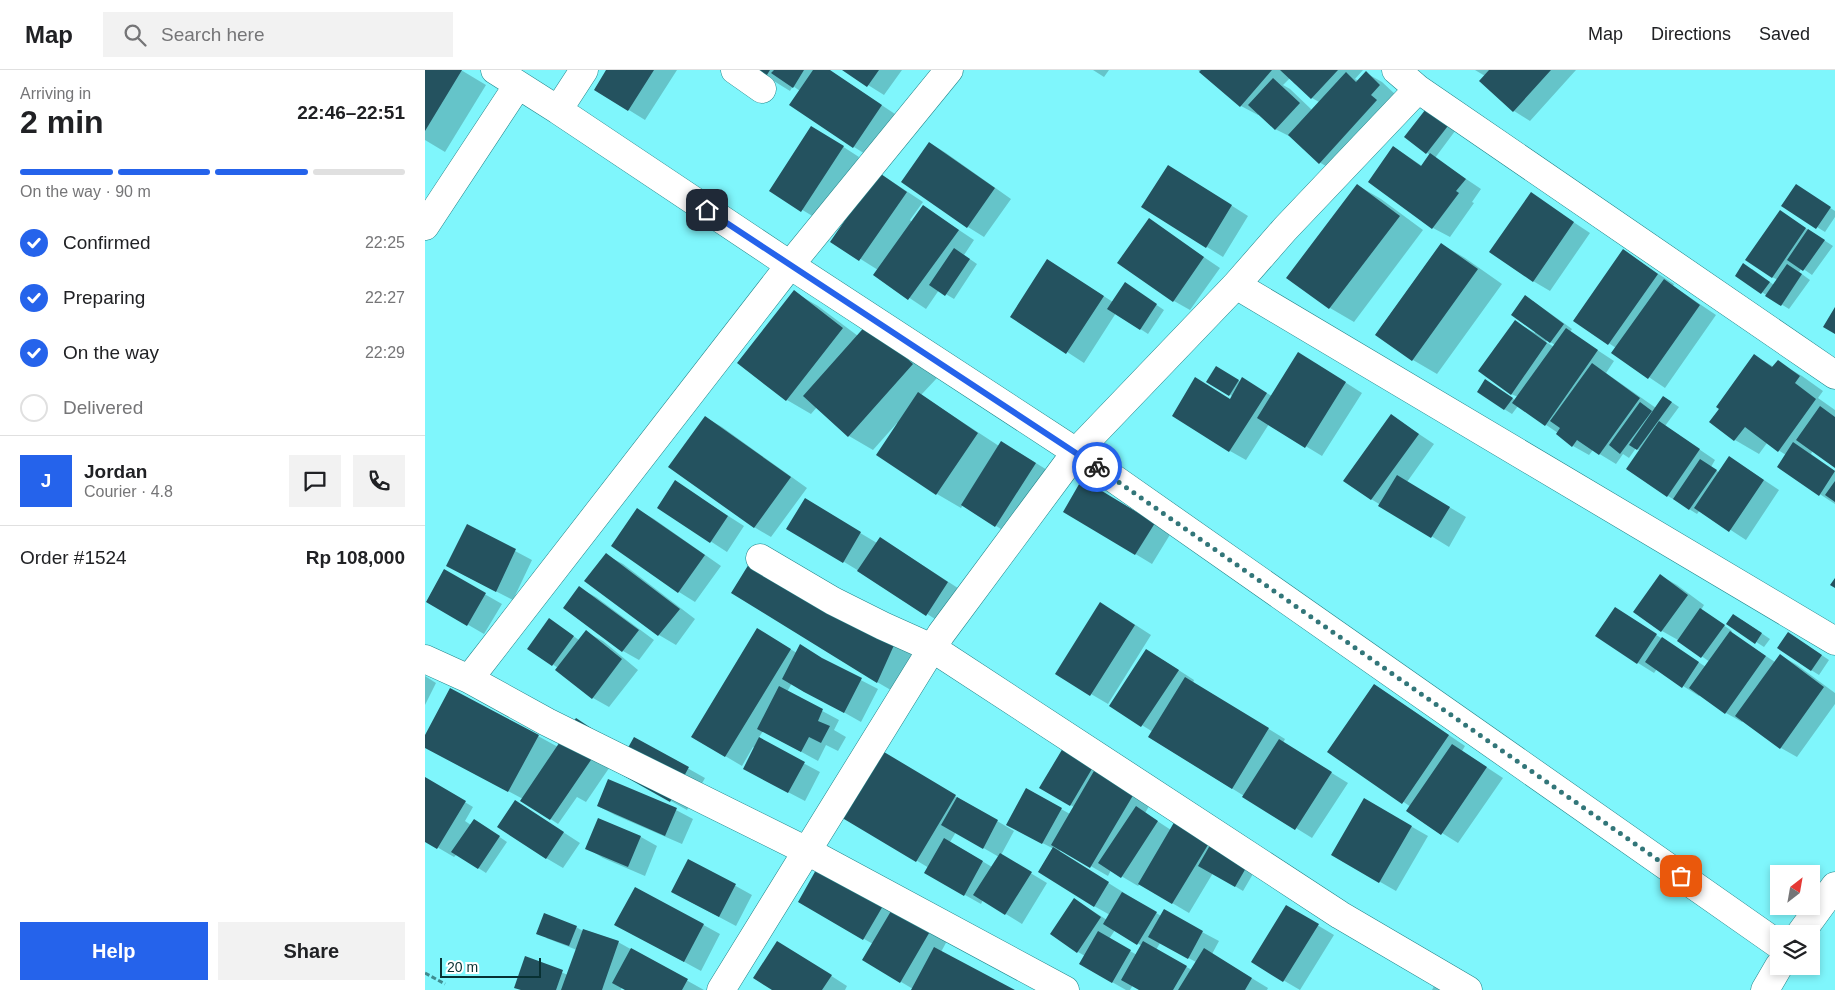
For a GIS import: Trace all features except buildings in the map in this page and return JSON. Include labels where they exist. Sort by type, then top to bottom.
[{"type":"street","points":[[495,70],[558,110],[790,266],[1076,452],[1770,939]]},
{"type":"street","points":[[558,110],[584,70]]},
{"type":"street","points":[[735,70],[762,89]]},
{"type":"street","points":[[469,679],[790,266],[949,70]]},
{"type":"street","points":[[1395,70],[1418,89],[1835,375]]},
{"type":"street","points":[[425,226],[518,85]]},
{"type":"street","points":[[721,990],[941,634],[1076,452],[1236,285],[1285,229],[1418,89]]},
{"type":"street","points":[[1236,285],[1835,641]]},
{"type":"street","points":[[760,558],[833,601],[932,648],[1339,915],[1468,990]]},
{"type":"street","points":[[425,659],[469,679],[547,722],[807,851],[1065,990]]},
{"type":"street","points":[[1812,925],[1827,913],[1835,886]]},
{"type":"street","points":[[1765,990],[1774,975]]},
{"type":"path","points":[[425,973],[445,984]]},
{"type":"way so far","points":[[1097,467],[1681,876]]},
{"type":"route","points":[[707,210],[1097,467]]}]
